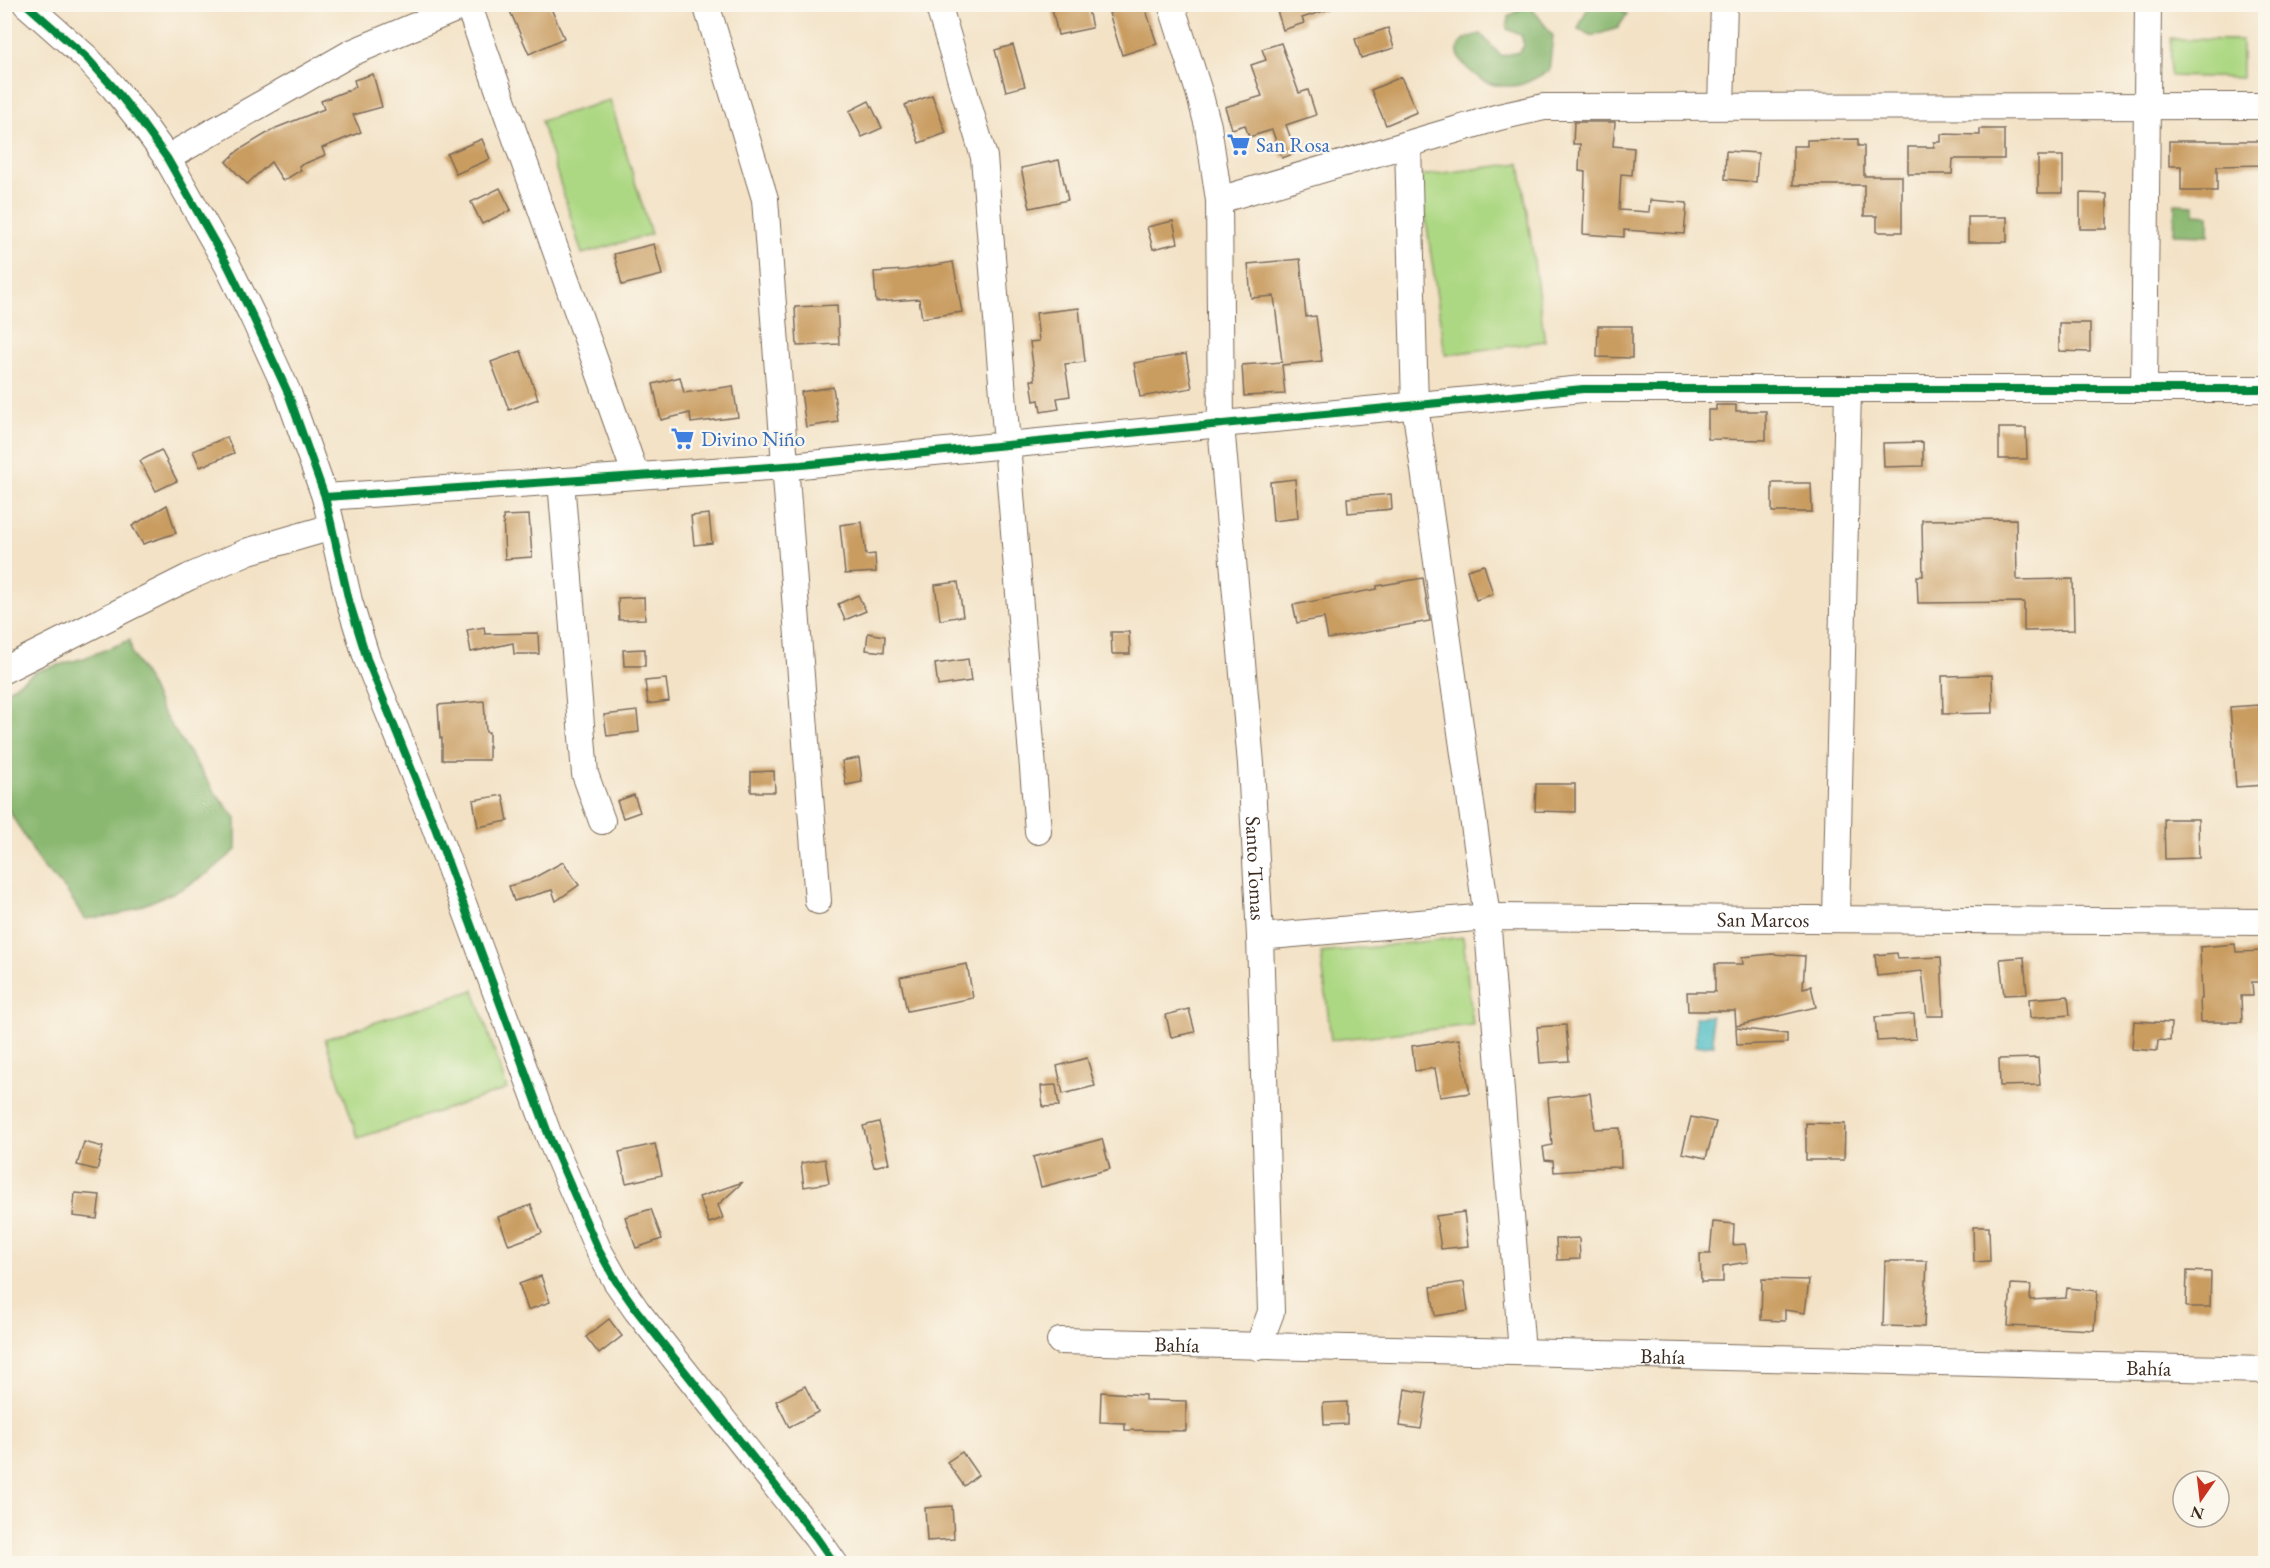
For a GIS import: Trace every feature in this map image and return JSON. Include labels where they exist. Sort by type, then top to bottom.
[{"type":"street","points":[[26,4],[87,58],[114,88],[166,158],[254,316],[288,393],[325,497],[349,600],[368,659],[433,822],[549,1136],[590,1232],[616,1281],[637,1311],[835,1563]]},
{"type":"street","points":[[166,158],[351,53],[467,4],[636,476]]},
{"type":"street","points":[[706,4],[765,199],[818,901]]},
{"type":"street","points":[[938,4],[984,158],[1005,446],[1038,831]]},
{"type":"street","name":"Santo Tomas","points":[[1171,4],[1205,115],[1219,200],[1221,424],[1251,764],[1260,937],[1271,1312],[1258,1347]]},
{"type":"street","points":[[1721,106],[1724,4]]},
{"type":"street","points":[[2144,389],[2148,4]]},
{"type":"street","points":[[1219,200],[1499,117],[1544,107],[2265,106]]},
{"type":"street","points":[[1408,145],[1415,406],[1487,917],[1522,1352]]},
{"type":"street","points":[[325,497],[786,466],[1583,389],[2265,389]]},
{"type":"street","points":[[1836,918],[1848,389]]},
{"type":"street","points":[[561,481],[585,774],[603,821]]},
{"type":"street","points":[[4,670],[189,577],[249,551],[332,527]]},
{"type":"street","name":"San Marcos","points":[[1260,937],[1487,917],[2265,922]]},
{"type":"street","points":[[1271,1312],[1309,1348]]},
{"type":"street","name":"Bahía","points":[[1060,1341],[2265,1370]]},
{"type":"green space","points":[[1598,4],[1613,5],[1627,14],[1618,28],[1592,36],[1578,29],[1587,9]]},
{"type":"green space","points":[[1523,7],[1532,8],[1553,36],[1549,71],[1527,83],[1516,86],[1486,82],[1463,63],[1458,49],[1461,43],[1468,38],[1481,34],[1501,56],[1519,52],[1524,46],[1521,35],[1507,29],[1508,17]]},
{"type":"green space","points":[[2171,39],[2242,40],[2242,78],[2170,76]]},
{"type":"green space","points":[[610,100],[651,234],[582,254],[541,121]]},
{"type":"green space","points":[[1520,163],[1545,341],[1445,355],[1420,176]]},
{"type":"green space","points":[[2175,204],[2194,205],[2194,214],[2209,215],[2209,235],[2174,234]]},
{"type":"green space","points":[[130,640],[132,654],[161,710],[216,794],[236,818],[236,850],[210,872],[182,889],[119,915],[85,919],[66,890],[42,866],[5,804],[5,692],[37,671],[84,658]]},
{"type":"green space","points":[[1463,937],[1473,1025],[1331,1040],[1321,953]]},
{"type":"green space","points":[[474,990],[507,1089],[358,1138],[325,1039]]},
{"type":"water","points":[[1711,1016],[1714,1045],[1696,1046],[1695,1017]]},
{"type":"building","points":[[525,4],[549,4],[564,38],[529,54],[510,11]]},
{"type":"building","points":[[1051,4],[1087,4],[1092,28],[1058,35]]},
{"type":"building","points":[[1144,4],[1157,44],[1122,55],[1109,13]]},
{"type":"building","points":[[1275,4],[1332,4],[1333,8],[1302,18],[1304,23],[1283,30]]},
{"type":"building","points":[[1388,28],[1394,48],[1361,58],[1355,39]]},
{"type":"building","points":[[1281,43],[1299,93],[1308,90],[1316,115],[1286,125],[1296,153],[1282,158],[1272,130],[1249,137],[1245,125],[1232,129],[1225,107],[1262,96],[1251,65],[1266,60],[1262,49]]},
{"type":"building","points":[[1013,45],[1025,86],[1006,91],[995,50]]},
{"type":"building","points":[[373,74],[382,107],[353,115],[361,132],[322,148],[325,155],[299,166],[301,170],[283,181],[271,162],[247,184],[226,162],[239,150],[276,128],[324,109],[321,101],[356,87],[354,80]]},
{"type":"building","points":[[1401,77],[1417,112],[1386,125],[1371,90]]},
{"type":"building","points":[[932,95],[946,133],[919,143],[905,105]]},
{"type":"building","points":[[869,101],[882,128],[862,137],[849,111]]},
{"type":"building","points":[[1574,122],[1615,122],[1613,146],[1634,148],[1632,175],[1621,174],[1619,210],[1649,212],[1650,200],[1687,203],[1684,234],[1624,230],[1624,237],[1583,234],[1585,172],[1579,171],[1580,144],[1573,144]]},
{"type":"building","points":[[1980,129],[2004,129],[2004,159],[1953,159],[1952,174],[1908,174],[1908,147],[1934,147],[1934,142],[1941,142],[1941,134],[1980,135]]},
{"type":"building","points":[[482,139],[490,159],[456,174],[447,154]]},
{"type":"building","points":[[1858,139],[1858,146],[1864,146],[1864,176],[1902,176],[1902,232],[1877,232],[1877,216],[1864,216],[1864,185],[1793,185],[1793,146],[1807,146],[1807,140]]},
{"type":"building","points":[[2169,141],[2265,141],[2265,165],[2217,166],[2217,191],[2181,191],[2181,166],[2169,166]]},
{"type":"building","points":[[1726,151],[1758,153],[1756,182],[1725,179]]},
{"type":"building","points":[[2038,156],[2063,156],[2063,193],[2038,193]]},
{"type":"building","points":[[1059,160],[1068,200],[1030,208],[1021,168]]},
{"type":"building","points":[[500,188],[511,210],[482,224],[471,202]]},
{"type":"building","points":[[2080,193],[2107,194],[2107,229],[2080,229]]},
{"type":"building","points":[[1968,217],[2007,217],[2007,242],[1968,242]]},
{"type":"building","points":[[1173,221],[1178,243],[1153,249],[1147,227]]},
{"type":"building","points":[[654,244],[662,275],[622,285],[614,254]]},
{"type":"building","points":[[1300,259],[1306,317],[1316,316],[1322,361],[1282,365],[1285,394],[1244,396],[1242,365],[1282,362],[1274,296],[1251,298],[1248,264]]},
{"type":"building","points":[[953,262],[962,312],[922,318],[919,299],[876,302],[874,272],[906,270]]},
{"type":"building","points":[[837,305],[839,344],[797,346],[795,307]]},
{"type":"building","points":[[1079,308],[1085,362],[1065,364],[1070,396],[1057,398],[1059,409],[1041,412],[1039,400],[1034,401],[1031,380],[1035,380],[1030,342],[1039,341],[1036,313]]},
{"type":"building","points":[[2059,323],[2090,323],[2090,352],[2059,351]]},
{"type":"building","points":[[1598,326],[1632,326],[1632,358],[1597,357]]},
{"type":"building","points":[[521,351],[538,399],[509,410],[491,362]]},
{"type":"building","points":[[1186,354],[1192,388],[1140,397],[1134,363]]},
{"type":"building","points":[[680,377],[684,393],[733,386],[738,417],[691,423],[690,413],[661,420],[653,384]]},
{"type":"building","points":[[833,387],[838,422],[806,427],[801,392]]},
{"type":"building","points":[[1716,405],[1736,405],[1736,411],[1766,411],[1766,440],[1708,439],[1708,410],[1716,410]]},
{"type":"building","points":[[1999,428],[2026,428],[2027,459],[1999,459]]},
{"type":"building","points":[[227,437],[234,453],[200,467],[193,451]]},
{"type":"building","points":[[1923,442],[1923,466],[1884,467],[1883,443]]},
{"type":"building","points":[[161,450],[177,481],[156,491],[140,461]]},
{"type":"building","points":[[1295,479],[1298,518],[1273,521],[1270,482]]},
{"type":"building","points":[[1772,483],[1811,483],[1812,512],[1772,512]]},
{"type":"building","points":[[1391,494],[1392,509],[1348,513],[1347,498]]},
{"type":"building","points":[[167,505],[176,533],[143,544],[132,526]]},
{"type":"building","points":[[709,514],[712,543],[694,545],[691,516]]},
{"type":"building","points":[[529,515],[532,557],[505,559],[503,516]]},
{"type":"building","points":[[2016,519],[2017,580],[2073,579],[2074,630],[2024,631],[2024,602],[1918,603],[1917,576],[1923,576],[1922,520]]},
{"type":"building","points":[[862,522],[866,555],[875,554],[876,572],[845,574],[840,525]]},
{"type":"building","points":[[1484,565],[1493,594],[1476,600],[1467,570]]},
{"type":"building","points":[[1423,578],[1430,621],[1328,639],[1324,618],[1297,623],[1293,605]]},
{"type":"building","points":[[958,582],[963,616],[940,620],[935,585]]},
{"type":"building","points":[[858,595],[866,611],[845,620],[838,604]]},
{"type":"building","points":[[644,597],[645,619],[619,620],[618,598]]},
{"type":"building","points":[[484,627],[485,634],[538,633],[539,654],[514,654],[513,643],[471,652],[467,630]]},
{"type":"building","points":[[1111,632],[1129,632],[1130,654],[1112,654]]},
{"type":"building","points":[[868,633],[885,636],[884,652],[866,650]]},
{"type":"building","points":[[645,649],[645,666],[624,666],[623,650]]},
{"type":"building","points":[[968,659],[971,681],[938,686],[935,664]]},
{"type":"building","points":[[1992,675],[1993,713],[1943,714],[1942,676]]},
{"type":"building","points":[[666,679],[669,701],[648,704],[645,681]]},
{"type":"building","points":[[484,701],[486,732],[489,732],[489,760],[442,760],[438,705]]},
{"type":"building","points":[[2259,705],[2265,785],[2236,787],[2230,707]]},
{"type":"building","points":[[637,711],[639,732],[607,736],[604,715]]},
{"type":"building","points":[[859,758],[862,782],[846,785],[842,761]]},
{"type":"building","points":[[774,771],[775,792],[751,792],[751,772]]},
{"type":"building","points":[[1536,784],[1575,784],[1575,812],[1535,811]]},
{"type":"building","points":[[503,795],[508,821],[478,827],[473,800]]},
{"type":"building","points":[[634,795],[640,812],[623,818],[617,801]]},
{"type":"building","points":[[2164,819],[2198,819],[2199,858],[2165,859]]},
{"type":"building","points":[[563,862],[579,885],[556,901],[552,890],[514,901],[509,886],[530,880]]},
{"type":"building","points":[[2235,944],[2236,952],[2265,951],[2265,982],[2252,982],[2253,996],[2241,996],[2242,1022],[2201,1022],[2200,947]]},
{"type":"building","points":[[1897,953],[1898,959],[1941,957],[1944,1016],[1927,1016],[1922,971],[1877,976],[1875,955]]},
{"type":"building","points":[[1772,954],[1805,956],[1803,988],[1811,986],[1816,1007],[1736,1026],[1735,1011],[1688,1011],[1687,992],[1715,992],[1715,964],[1743,964],[1742,957]]},
{"type":"building","points":[[2024,957],[2027,994],[2004,995],[2000,959]]},
{"type":"building","points":[[967,964],[973,998],[907,1011],[900,977]]},
{"type":"building","points":[[2068,996],[2070,1015],[2030,1018],[2029,999]]},
{"type":"building","points":[[1189,1009],[1195,1032],[1171,1037],[1166,1015]]},
{"type":"building","points":[[1914,1014],[1916,1039],[1877,1041],[1875,1017]]},
{"type":"building","points":[[2134,1021],[2171,1023],[2170,1041],[2158,1040],[2157,1051],[2132,1049]]},
{"type":"building","points":[[1566,1025],[1569,1061],[1540,1063],[1537,1027]]},
{"type":"building","points":[[1736,1028],[1787,1034],[1787,1043],[1737,1045]]},
{"type":"building","points":[[1459,1039],[1470,1093],[1440,1097],[1435,1068],[1415,1071],[1412,1046]]},
{"type":"building","points":[[1087,1058],[1095,1086],[1063,1094],[1057,1066]]},
{"type":"building","points":[[2038,1058],[2040,1085],[2000,1086],[1999,1059]]},
{"type":"building","points":[[1056,1085],[1059,1106],[1043,1107],[1041,1086]]},
{"type":"building","points":[[1590,1093],[1595,1129],[1620,1128],[1621,1167],[1582,1168],[1582,1170],[1554,1172],[1553,1161],[1545,1160],[1543,1147],[1552,1145],[1548,1098]]},
{"type":"building","points":[[1691,1117],[1716,1122],[1706,1158],[1682,1153]]},
{"type":"building","points":[[879,1122],[889,1163],[874,1167],[863,1126]]},
{"type":"building","points":[[1806,1123],[1845,1124],[1844,1160],[1806,1160]]},
{"type":"building","points":[[1102,1139],[1110,1169],[1041,1187],[1033,1157]]},
{"type":"building","points":[[84,1142],[103,1147],[97,1170],[77,1165]]},
{"type":"building","points":[[655,1144],[662,1175],[626,1183],[619,1152]]},
{"type":"building","points":[[825,1159],[829,1183],[804,1187],[801,1163]]},
{"type":"building","points":[[743,1182],[718,1205],[723,1218],[709,1223],[699,1197]]},
{"type":"building","points":[[75,1193],[100,1195],[97,1219],[73,1216]]},
{"type":"building","points":[[531,1205],[542,1233],[509,1245],[498,1217]]},
{"type":"building","points":[[651,1209],[662,1239],[636,1248],[625,1217]]},
{"type":"building","points":[[1464,1212],[1468,1246],[1441,1249],[1436,1216]]},
{"type":"building","points":[[1713,1222],[1734,1224],[1733,1245],[1745,1244],[1748,1262],[1723,1266],[1723,1282],[1701,1282],[1700,1254],[1710,1254]]},
{"type":"building","points":[[1973,1227],[1989,1227],[1990,1261],[1974,1262]]},
{"type":"building","points":[[1579,1238],[1580,1259],[1557,1260],[1556,1239]]},
{"type":"building","points":[[1885,1261],[1927,1261],[1924,1327],[1883,1326]]},
{"type":"building","points":[[2187,1271],[2211,1272],[2210,1307],[2186,1307]]},
{"type":"building","points":[[541,1276],[550,1302],[528,1310],[519,1284]]},
{"type":"building","points":[[1762,1279],[1809,1280],[1805,1313],[1785,1310],[1785,1321],[1761,1320]]},
{"type":"building","points":[[1464,1282],[1468,1311],[1435,1316],[1431,1287]]},
{"type":"building","points":[[2011,1284],[2031,1285],[2030,1300],[2066,1298],[2067,1288],[2097,1291],[2094,1330],[2008,1326]]},
{"type":"building","points":[[609,1319],[622,1336],[599,1354],[586,1337]]},
{"type":"building","points":[[805,1386],[818,1412],[789,1427],[776,1401]]},
{"type":"building","points":[[1405,1389],[1427,1393],[1421,1429],[1400,1426]]},
{"type":"building","points":[[1101,1392],[1145,1395],[1145,1400],[1186,1401],[1186,1431],[1125,1430],[1125,1423],[1100,1422]]},
{"type":"building","points":[[1347,1402],[1347,1424],[1324,1425],[1323,1403]]},
{"type":"building","points":[[962,1452],[978,1475],[964,1486],[947,1462]]},
{"type":"building","points":[[952,1506],[954,1539],[927,1541],[925,1508]]},
{"type":"cycle path","points":[[26,4],[87,58],[114,88],[167,158],[227,264],[288,393],[325,497],[349,601],[367,659],[433,822],[549,1136],[598,1249],[616,1281],[637,1311],[835,1564]]},
{"type":"cycle path","points":[[325,497],[801,465],[1583,389],[2266,389]]},
{"type":"place","name":"San Rosa","points":[[1238,144]]},
{"type":"place","name":"Divino Niño","points":[[683,438]]}]
